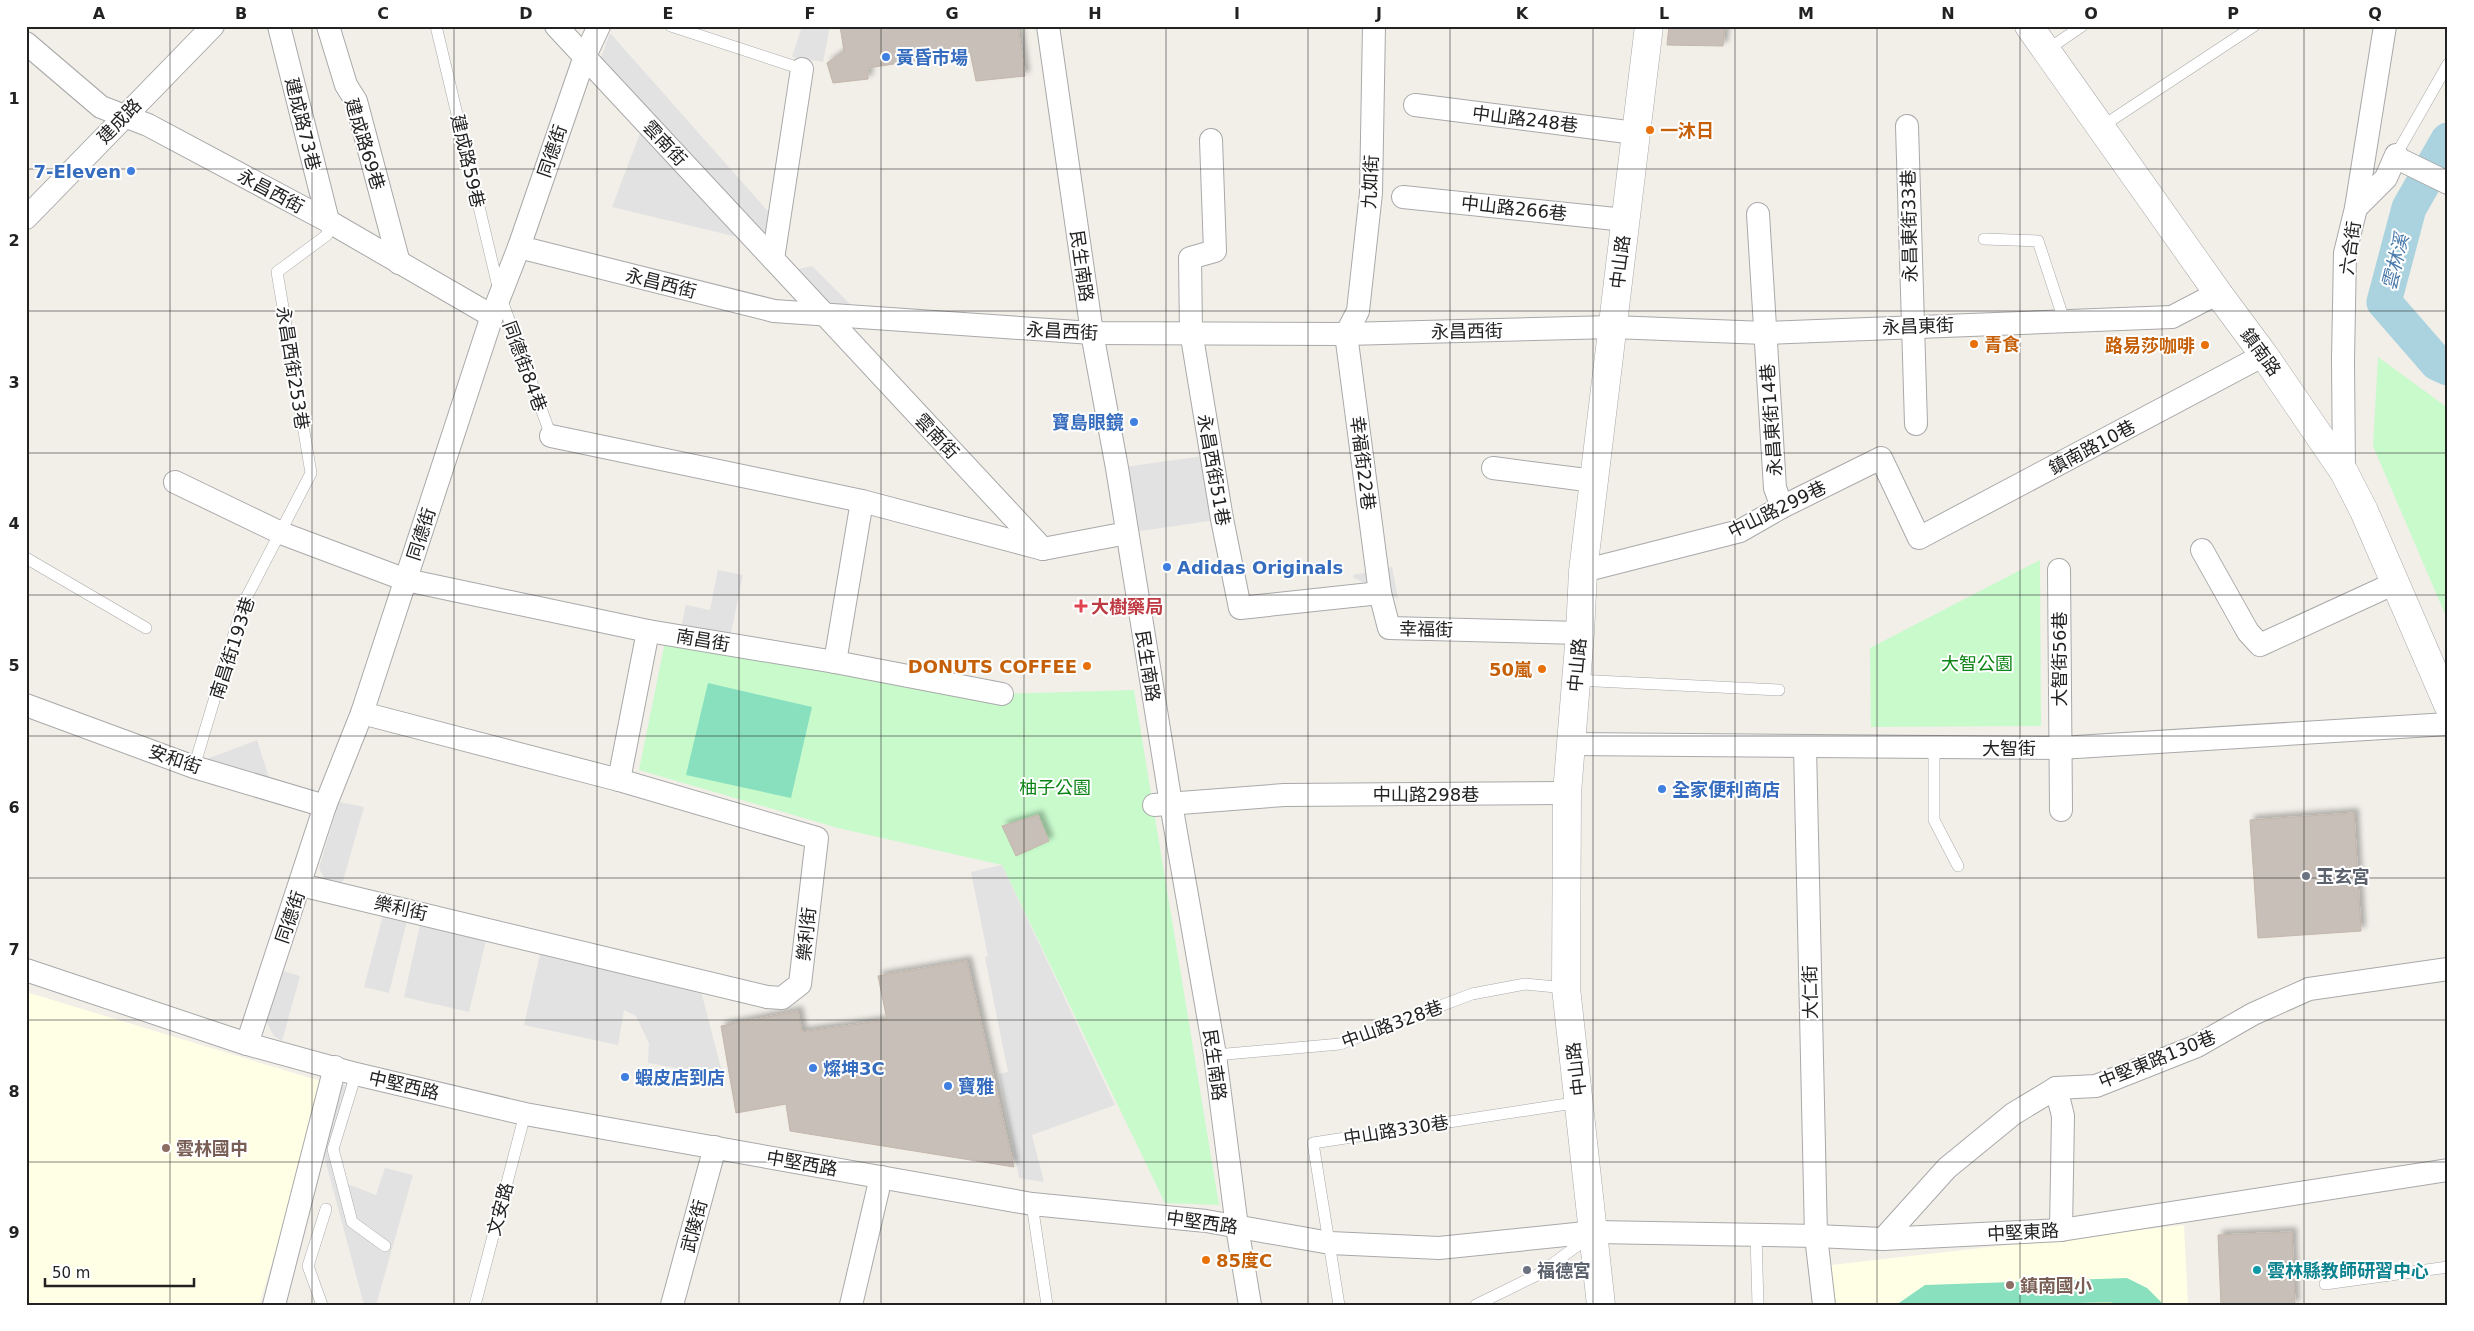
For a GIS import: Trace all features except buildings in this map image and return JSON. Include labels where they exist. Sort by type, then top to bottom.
[{"type":"street","name":"建成路","points":[[26,218],[213,26]]},
{"type":"street","name":"建成路73巷","points":[[279,26],[328,221]]},
{"type":"street","name":"建成路69巷","points":[[328,26],[346,85],[356,101],[399,263]]},
{"type":"street","name":"雲南街","points":[[556,26],[1043,549]]},
{"type":"street","name":"同德街","points":[[247,1044],[325,806],[362,713],[492,316],[519,247],[585,56],[599,26]]},
{"type":"street","name":"民生南路","points":[[1048,26],[1092,333],[1127,533],[1162,805],[1215,1055],[1237,1227],[1250,1305]]},
{"type":"street","name":"九如街","points":[[1346,334],[1358,311],[1371,193],[1374,26]]},
{"type":"street","name":"中山路","points":[[1601,1305],[1595,1232],[1566,988],[1567,792],[1583,571],[1649,26]]},
{"type":"street","name":"鎮南路","points":[[2029,26],[2264,355],[2344,472],[2448,705]]},
{"type":"street","name":"六合街","points":[[2344,472],[2343,360],[2345,253],[2356,208],[2385,26]]},
{"type":"street","name":"永昌西街","points":[[26,43],[101,107],[125,115],[328,221],[492,316]]},
{"type":"street","points":[[774,260],[802,69]]},
{"type":"street","name":"中山路248巷","points":[[1415,105],[1635,133]]},
{"type":"street","name":"永昌東街33巷","points":[[1907,126],[1911,325],[1916,424]]},
{"type":"street","name":"永昌西街51巷","points":[[1211,140],[1215,251],[1190,258],[1192,332],[1220,510],[1240,608],[1380,593]]},
{"type":"street","points":[[2356,208],[2386,178],[2399,158],[2448,183]]},
{"type":"street","name":"中山路266巷","points":[[1403,197],[1625,220]]},
{"type":"street","name":"永昌東街14巷","points":[[1758,214],[1775,488],[1782,507]]},
{"type":"street","name":"永昌西街","points":[[519,247],[774,311],[826,316],[1092,333],[1346,334],[1613,327]]},
{"type":"street","name":"永昌東街","points":[[1613,327],[1765,333],[1911,325],[2172,317],[2218,293]]},
{"type":"street","name":"幸福街22巷","points":[[1346,334],[1380,593]]},
{"type":"street","name":"鎮南路10巷","points":[[1919,538],[2264,355]]},
{"type":"street","points":[[551,436],[862,501],[1043,549],[1127,533]]},
{"type":"street","name":"中山路299巷","points":[[1583,571],[1740,531],[1782,507],[1881,458],[1919,538]]},
{"type":"street","points":[[1493,468],[1594,481]]},
{"type":"street","name":"南昌街","points":[[175,482],[282,533],[406,580],[648,631],[835,662],[1002,694]]},
{"type":"street","points":[[835,662],[862,501]]},
{"type":"street","points":[[2202,550],[2248,632],[2260,645],[2395,583]]},
{"type":"street","name":"大智街56巷","points":[[2059,570],[2061,810]]},
{"type":"street","name":"幸福街","points":[[1380,593],[1389,628],[1580,633]]},
{"type":"street","points":[[619,780],[648,631]]},
{"type":"street","name":"安和街","points":[[26,705],[194,767],[325,806]]},
{"type":"street","name":"樂利街","points":[[301,884],[767,997],[782,998],[800,984],[816,838],[619,780],[362,713]]},
{"type":"street","name":"大智街","points":[[1570,744],[2060,748],[2448,724]]},
{"type":"street","name":"大仁街","points":[[1805,747],[1816,1236],[1824,1305]]},
{"type":"street","name":"中山路298巷","points":[[1162,805],[1284,795],[1567,792]]},
{"type":"street","name":"中堅東路130巷","points":[[1883,1239],[1947,1168],[2013,1114],[2056,1088],[2096,1086],[2188,1050],[2253,1014],[2309,989],[2448,969]]},
{"type":"street","name":"中堅西路","points":[[26,970],[247,1044],[356,1074],[525,1114],[1032,1204],[1206,1221],[1330,1243],[1439,1248],[1595,1232]]},
{"type":"street","points":[[274,1305],[335,1067]]},
{"type":"street","points":[[2056,1088],[2063,1116],[2061,1230]]},
{"type":"street","name":"武陵街","points":[[672,1305],[715,1147]]},
{"type":"street","name":"中堅東路","points":[[1595,1232],[1883,1239],[2061,1230],[2448,1170]]},
{"type":"street","points":[[851,1305],[881,1177]]},
{"type":"lane","name":"建成路59巷","points":[[436,26],[500,295]]},
{"type":"lane","points":[[671,26],[802,69]]},
{"type":"lane","points":[[2047,50],[2082,26]]},
{"type":"lane","points":[[2101,127],[2254,26]]},
{"type":"lane","points":[[2399,158],[2448,64]]},
{"type":"lane","name":"永昌西街253巷","points":[[282,533],[310,473],[277,272],[327,235],[328,221]]},
{"type":"lane","points":[[1984,240],[2038,241],[2064,320]]},
{"type":"lane","name":"同德街84巷","points":[[500,295],[551,436]]},
{"type":"lane","name":"南昌街193巷","points":[[194,767],[243,604],[282,533]]},
{"type":"lane","points":[[26,558],[146,628]]},
{"type":"lane","points":[[1576,680],[1779,690]]},
{"type":"lane","points":[[1934,747],[1934,820],[1958,866]]},
{"type":"lane","name":"中山路328巷","points":[[1215,1055],[1340,1044],[1472,994],[1524,984],[1566,988]]},
{"type":"lane","points":[[356,1074],[333,1150],[352,1222],[384,1246]]},
{"type":"lane","name":"中山路330巷","points":[[1330,1243],[1313,1143],[1580,1102]]},
{"type":"lane","name":"文安路","points":[[476,1305],[525,1114]]},
{"type":"lane","points":[[1032,1204],[1047,1305]]},
{"type":"lane","points":[[322,1305],[308,1266],[326,1210]]},
{"type":"lane","points":[[1476,1305],[1539,1274],[1595,1232]]},
{"type":"lane","points":[[1756,1235],[1758,1305]]},
{"type":"lane","points":[[1330,1243],[1339,1305]]},
{"type":"lane","points":[[2325,1284],[2448,1267]]},
{"type":"shaded area","points":[[802,26],[830,26],[823,62],[792,57]]},
{"type":"shaded area","points":[[610,33],[774,218],[770,248],[601,58]]},
{"type":"shaded area","points":[[641,131],[746,239],[612,207]]},
{"type":"shaded area","points":[[812,266],[858,312],[828,312],[790,271]]},
{"type":"shaded area","points":[[1211,455],[1222,519],[1127,533],[1117,468]]},
{"type":"shaded area","points":[[1392,567],[1398,599],[1354,578],[1353,575]]},
{"type":"shaded area","points":[[718,570],[743,575],[729,642],[680,632],[686,605],[710,610]]},
{"type":"shaded area","points":[[257,740],[271,784],[199,762]]},
{"type":"shaded area","points":[[339,802],[364,807],[342,884],[325,880],[319,868]]},
{"type":"shaded area","points":[[1002,865],[1115,1105],[1032,1135],[1044,1182],[1019,1178],[999,1074],[1008,1072],[985,957],[988,956],[971,872]]},
{"type":"shaded area","points":[[383,915],[407,921],[389,993],[364,987]]},
{"type":"shaded area","points":[[420,925],[486,940],[469,1012],[404,997]]},
{"type":"shaded area","points":[[540,954],[701,991],[723,1076],[648,1063],[649,1043],[636,1016],[624,1010],[618,1045],[524,1025]]},
{"type":"shaded area","points":[[280,970],[300,976],[282,1041],[274,1036],[266,1021]]},
{"type":"shaded area","name":"雲林國中","points":[[26,992],[327,1083],[259,1305],[26,1305]]},
{"type":"shaded area","points":[[335,1083],[356,1088],[337,1154],[345,1183],[376,1195],[385,1168],[413,1175],[376,1305],[364,1305],[319,1137]]},
{"type":"shaded area","name":"鎮南國小","points":[[2184,1225],[2188,1305],[1835,1305],[1831,1265]]},
{"type":"green space","points":[[2378,357],[2448,408],[2448,621],[2373,446]]},
{"type":"green space","name":"大智公園","points":[[2040,560],[2041,726],[1871,727],[1870,648]]},
{"type":"green space","name":"柚子公園","points":[[665,642],[1002,694],[1134,690],[1219,1205],[1165,1203],[1002,865],[838,828],[639,770]]},
{"type":"green space","points":[[708,683],[812,707],[791,798],[686,775]]},
{"type":"green space","points":[[2127,1278],[2147,1288],[2164,1305],[2122,1305],[2109,1302],[2019,1305],[1896,1305],[1925,1285]]},
{"type":"green space","points":[[2109,1302],[2122,1305],[2019,1305]]},
{"type":"waterway","name":"雲林溪","points":[[2448,140],[2409,208],[2384,302],[2437,363],[2448,368]]},
{"type":"place","name":"黃昏市場","points":[[886,57]]},
{"type":"place","name":"一沐日","points":[[1650,130]]},
{"type":"place","name":"7-Eleven","points":[[131,171]]},
{"type":"place","name":"青食","points":[[1974,344]]},
{"type":"place","name":"路易莎咖啡","points":[[2205,345]]},
{"type":"place","name":"寶島眼鏡","points":[[1134,422]]},
{"type":"place","name":"Adidas Originals","points":[[1167,567]]},
{"type":"place","name":"大樹藥局","points":[[1081,606]]},
{"type":"place","name":"DONUTS COFFEE","points":[[1087,666]]},
{"type":"place","name":"50嵐","points":[[1542,669]]},
{"type":"place","name":"全家便利商店","points":[[1662,789]]},
{"type":"place","name":"玉玄宮","points":[[2306,876]]},
{"type":"place","name":"燦坤3C","points":[[813,1068]]},
{"type":"place","name":"蝦皮店到店","points":[[625,1077]]},
{"type":"place","name":"寶雅","points":[[948,1086]]},
{"type":"place","name":"雲林國中","points":[[166,1148]]},
{"type":"place","name":"85度C","points":[[1206,1260]]},
{"type":"place","name":"福德宮","points":[[1527,1270]]},
{"type":"place","name":"雲林縣教師研習中心","points":[[2257,1270]]},
{"type":"place","name":"鎮南國小","points":[[2010,1285]]}]
